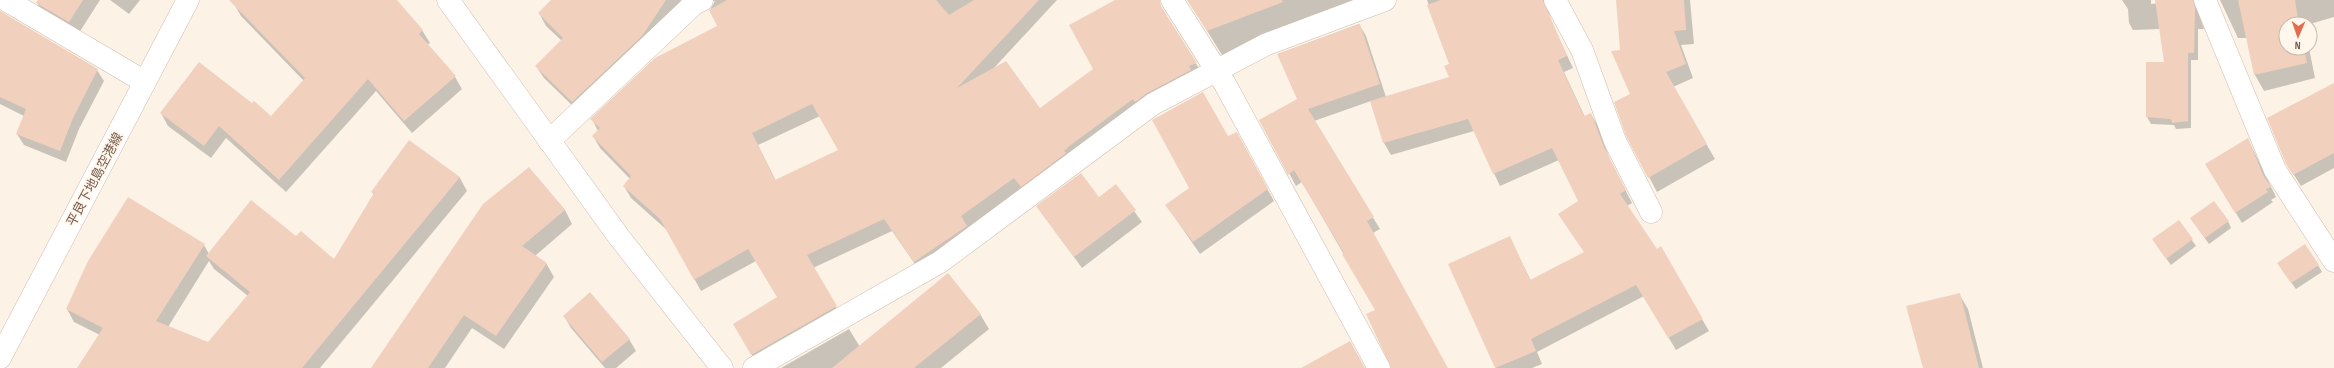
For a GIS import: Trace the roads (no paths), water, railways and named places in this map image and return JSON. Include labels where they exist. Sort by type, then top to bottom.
[{"type":"street","points":[[6,0],[145,82]]},
{"type":"street","name":"平良下地島空港線","points":[[0,358],[188,0]]},
{"type":"street","points":[[448,0],[618,237],[722,368]]},
{"type":"street","points":[[1172,0],[1216,69],[1292,205],[1379,368]]},
{"type":"street","points":[[754,368],[940,262],[1153,104],[1216,69],[1267,44],[1385,0]]},
{"type":"street","points":[[1555,0],[1582,50],[1615,141],[1651,212]]},
{"type":"street","points":[[2206,0],[2275,170],[2334,261]]},
{"type":"street","points":[[549,141],[696,1]]}]
